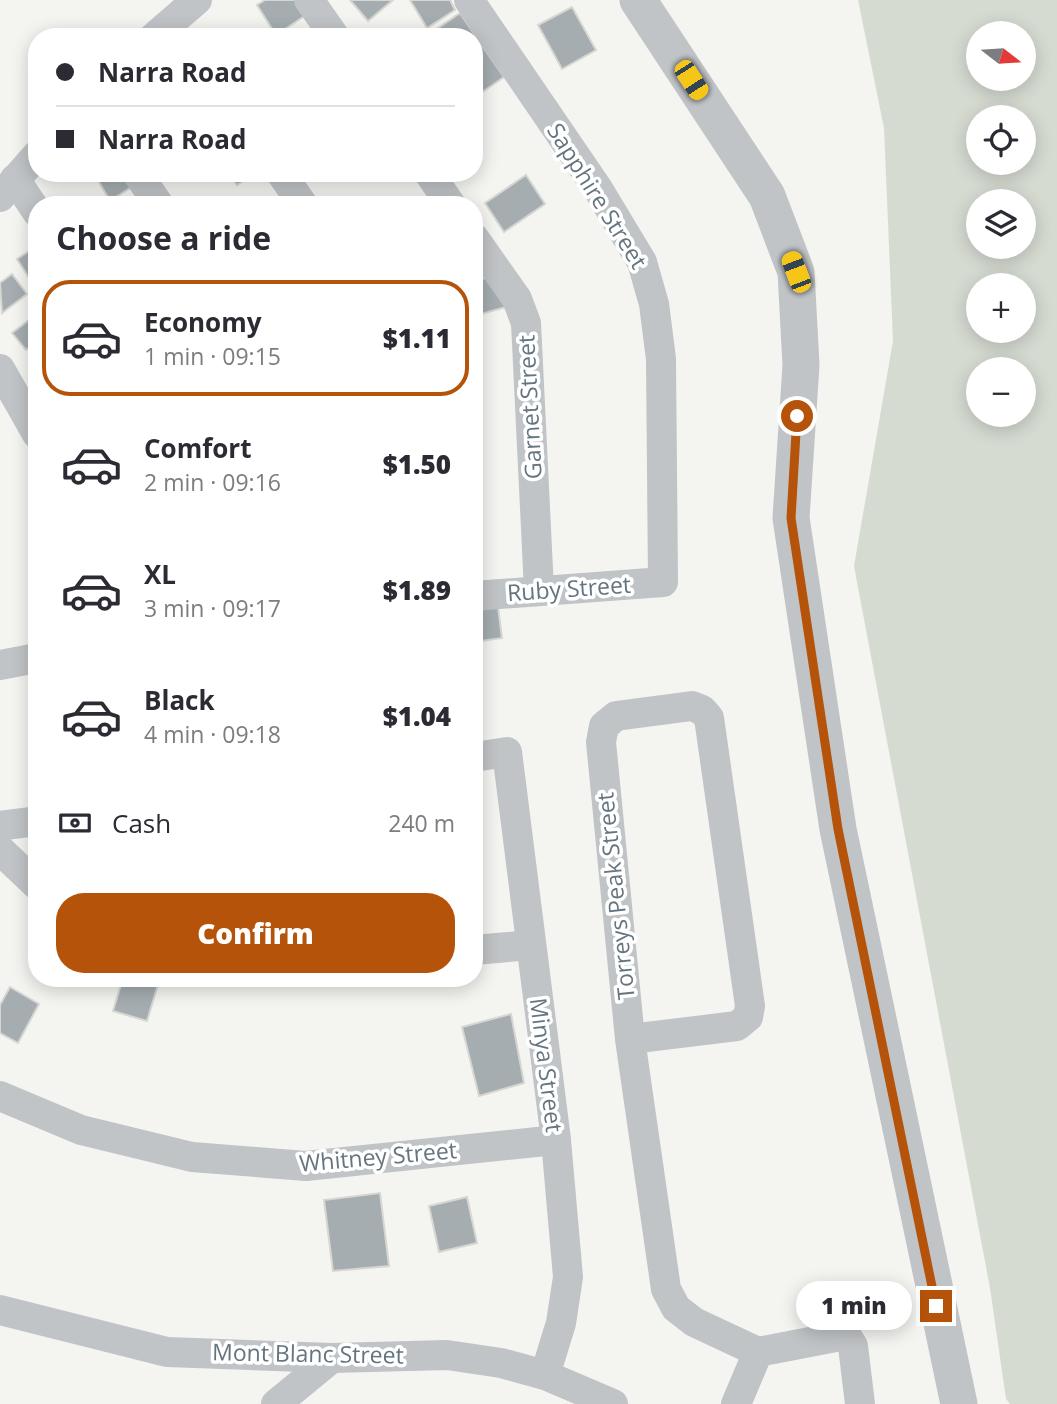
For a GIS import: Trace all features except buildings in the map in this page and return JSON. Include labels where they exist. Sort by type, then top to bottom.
[{"type":"street","points":[[309,0],[329,28]]},
{"type":"street","name":"Sapphire Street","points":[[469,0],[598,189],[642,262],[654,304],[662,359],[663,582]]},
{"type":"street","points":[[638,0],[767,196],[796,272],[801,365],[791,518],[793,532],[838,829],[959,1404]]},
{"type":"street","points":[[28,165],[8,188],[28,205]]},
{"type":"street","name":"Garnet Street","points":[[483,251],[517,299],[526,323],[539,590]]},
{"type":"street","points":[[0,369],[28,418]]},
{"type":"street","name":"Ruby Street","points":[[483,595],[663,582]]},
{"type":"street","points":[[0,665],[28,660]]},
{"type":"street","name":"Torreys Peak Street","points":[[630,1039],[737,1026],[748,1017],[750,1006],[745,960],[709,718],[702,710],[692,705],[616,716],[604,726],[601,742],[630,1039],[666,1289],[676,1308],[694,1322],[758,1352]]},
{"type":"street","name":"Minya Street","points":[[483,756],[507,752],[556,1140],[568,1277],[561,1323],[545,1375]]},
{"type":"street","points":[[0,827],[28,822]]},
{"type":"street","points":[[0,850],[28,876]]},
{"type":"street","points":[[483,949],[531,945]]},
{"type":"street","name":"Whitney Street","points":[[0,1096],[81,1129],[192,1157],[306,1166],[556,1140]]},
{"type":"street","name":"Mont Blanc Street","points":[[0,1310],[167,1352],[332,1358],[447,1355],[501,1363],[545,1375],[613,1404]]},
{"type":"street","points":[[736,1404],[758,1352],[846,1335],[853,1346],[860,1404]]},
{"type":"street","points":[[276,1404],[332,1358]]},
{"type":"shaded area","points":[[858,0],[1057,0],[1057,1404],[1010,1404],[1006,1399],[990,1288],[854,566],[893,341],[884,128]]},
{"type":"route","points":[[797,416],[791,518],[838,829],[936,1306]]}]
